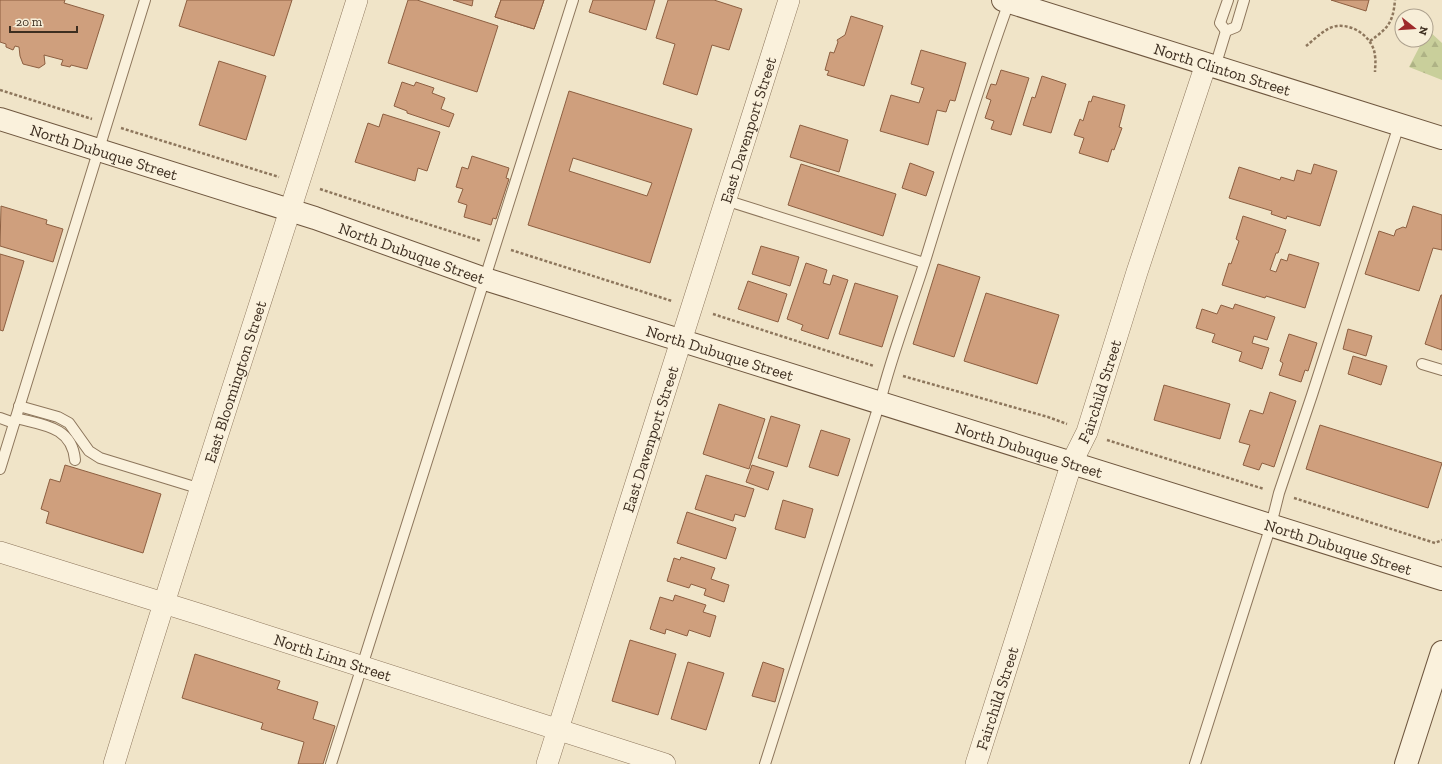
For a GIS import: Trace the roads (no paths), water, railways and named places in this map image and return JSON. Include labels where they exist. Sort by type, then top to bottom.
[{"type":"main road","name":"North Clinton Street","points":[[1006,1],[1442,138]]},
{"type":"main road","name":"North Dubuque Street","points":[[0,119],[315,218],[485,278],[1442,579]]},
{"type":"main road","points":[[1406,764],[1442,652]]},
{"type":"street","name":"East Bloomington Street","points":[[114,764],[163,603],[300,183],[357,0]]},
{"type":"street","name":"East Davenport Street","points":[[546,764],[788,0]]},
{"type":"street","name":"Fairchild Street","points":[[976,764],[1072,462],[1087,432],[1137,272],[1210,66]]},
{"type":"street","name":"North Linn Street","points":[[0,552],[665,764]]},
{"type":"lane","points":[[0,469],[145,0]]},
{"type":"lane","points":[[331,764],[573,0]]},
{"type":"lane","points":[[1226,31],[1220,22],[1228,0]]},
{"type":"lane","points":[[1210,66],[1226,31],[1236,27],[1244,0]]},
{"type":"lane","points":[[765,764],[880,402],[888,370],[924,263],[1006,1]]},
{"type":"lane","points":[[1195,764],[1271,525],[1279,493],[1312,395],[1398,125]]},
{"type":"lane","points":[[725,200],[924,263]]},
{"type":"lane","points":[[1422,364],[1442,370]]},
{"type":"lane","points":[[19,406],[58,417],[70,423],[89,451],[100,458],[200,489]]},
{"type":"lane","points":[[0,418],[54,428],[62,432],[68,440],[75,455],[75,460]]}]
